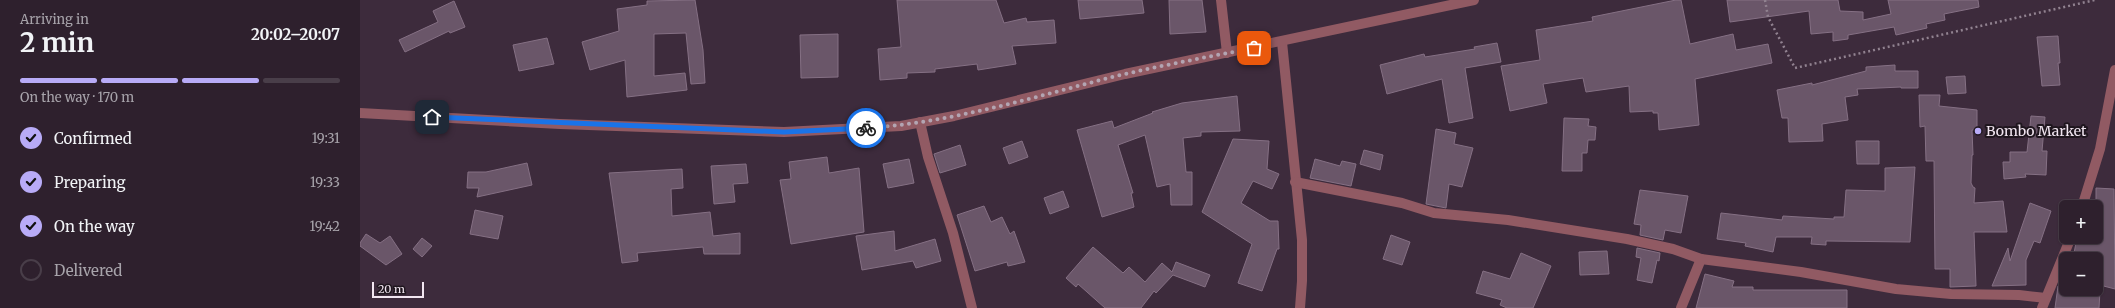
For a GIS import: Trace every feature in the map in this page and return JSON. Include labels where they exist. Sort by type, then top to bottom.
[{"type":"street","points":[[1221,0],[1227,53]]},
{"type":"street","points":[[360,113],[498,121],[784,132],[901,126],[1032,98],[1125,74],[1282,42],[1474,0]]},
{"type":"street","points":[[1282,42],[1302,240],[1300,308]]},
{"type":"street","points":[[2084,200],[2100,149],[2115,70]]},
{"type":"street","points":[[920,122],[928,157],[953,233],[972,308]]},
{"type":"street","points":[[1295,182],[1402,203],[1434,213],[1508,220],[1627,239],[1673,249],[1701,259],[1801,272],[1896,288],[1951,294],[2019,295],[2046,298]]},
{"type":"street","points":[[2042,308],[2068,244]]},
{"type":"street","points":[[1681,308],[1701,259]]},
{"type":"path","points":[[1765,0],[1768,17],[1795,68],[2095,0]]},
{"type":"building","points":[[695,0],[703,50],[705,83],[691,84],[686,33],[654,34],[654,76],[685,73],[687,90],[627,97],[625,60],[590,70],[582,42],[619,31],[617,9],[647,5],[647,1]]},
{"type":"building","points":[[897,0],[996,0],[1004,23],[1026,18],[1027,22],[1054,20],[1056,43],[1012,46],[1016,64],[978,70],[977,64],[935,69],[935,72],[907,73],[907,78],[880,80],[878,49],[901,47]]},
{"type":"building","points":[[1078,0],[1142,0],[1144,13],[1080,19]]},
{"type":"building","points":[[1169,0],[1202,0],[1206,32],[1170,34]]},
{"type":"building","points":[[1681,0],[1690,44],[1733,34],[1736,50],[1768,44],[1772,63],[1695,79],[1699,125],[1659,130],[1658,113],[1653,113],[1653,111],[1630,112],[1629,86],[1586,92],[1583,78],[1543,84],[1547,103],[1510,111],[1501,66],[1540,60],[1536,30],[1593,21],[1592,17]]},
{"type":"building","points":[[1727,0],[1838,0],[1840,11],[1863,12],[1863,20],[1891,14],[1888,0],[1978,0],[1979,7],[1944,14],[1945,20],[1926,24],[1927,28],[1896,35],[1894,27],[1848,35],[1848,39],[1833,41],[1833,32],[1811,34],[1809,11],[1730,22]]},
{"type":"building","points":[[454,1],[465,27],[450,33],[449,31],[405,52],[399,40],[438,22],[433,11]]},
{"type":"building","points":[[838,34],[838,77],[801,78],[800,35]]},
{"type":"building","points":[[2058,36],[2060,85],[2042,86],[2037,37]]},
{"type":"building","points":[[547,38],[554,64],[519,71],[513,45]]},
{"type":"building","points":[[1497,43],[1501,62],[1465,68],[1473,118],[1449,123],[1442,79],[1387,94],[1380,65],[1424,54],[1425,57],[1475,49],[1474,47]]},
{"type":"building","points":[[1895,65],[1895,71],[1918,71],[1918,88],[1901,87],[1857,89],[1858,95],[1845,97],[1848,120],[1822,124],[1823,141],[1789,142],[1788,118],[1782,118],[1777,90],[1812,83],[1812,85],[1866,71],[1866,67]]},
{"type":"building","points":[[1965,76],[1966,93],[1948,94],[1946,77]]},
{"type":"building","points":[[1919,95],[1940,95],[1939,106],[1977,110],[1977,130],[1972,130],[1973,155],[1971,183],[1975,188],[1974,203],[2003,201],[2007,232],[1974,232],[1976,286],[1950,287],[1950,269],[1935,269],[1934,161],[1926,161],[1925,126],[1920,127]]},
{"type":"building","points":[[1237,96],[1240,131],[1201,132],[1201,136],[1183,138],[1186,172],[1192,172],[1192,205],[1171,205],[1170,184],[1157,187],[1145,135],[1118,145],[1133,193],[1131,193],[1134,207],[1102,217],[1077,130],[1112,121],[1114,128],[1153,113],[1152,112],[1182,103]]},
{"type":"building","points":[[2031,116],[2045,117],[2042,151],[2047,151],[2046,175],[2025,174],[2026,177],[2004,179],[2003,162],[2010,162],[2010,152],[2027,152]]},
{"type":"building","points":[[1564,118],[1589,119],[1588,126],[1596,127],[1595,140],[1588,140],[1587,153],[1582,153],[1582,171],[1562,171]]},
{"type":"building","points":[[1436,129],[1456,133],[1454,144],[1473,148],[1462,187],[1449,184],[1446,208],[1426,204]]},
{"type":"building","points":[[1233,139],[1269,141],[1267,169],[1279,174],[1272,189],[1253,181],[1241,203],[1270,221],[1278,221],[1279,249],[1277,249],[1262,291],[1238,283],[1252,244],[1202,212]]},
{"type":"building","points":[[1022,141],[1028,157],[1009,164],[1003,148]]},
{"type":"building","points":[[1856,141],[1879,141],[1879,164],[1857,164]]},
{"type":"building","points":[[960,145],[966,165],[940,173],[934,154]]},
{"type":"building","points":[[1364,150],[1383,155],[1380,170],[1360,164]]},
{"type":"building","points":[[827,157],[829,173],[859,168],[864,232],[791,244],[780,180],[791,179],[789,162]]},
{"type":"building","points":[[909,159],[914,183],[888,188],[883,164]]},
{"type":"building","points":[[1315,159],[1340,166],[1342,161],[1356,164],[1351,186],[1310,178]]},
{"type":"building","points":[[527,163],[532,185],[477,197],[479,188],[467,188],[468,172],[486,172]]},
{"type":"building","points":[[746,164],[748,183],[733,184],[735,202],[714,204],[711,166]]},
{"type":"building","points":[[1915,167],[1910,242],[1826,241],[1826,245],[1811,244],[1812,237],[1776,237],[1773,252],[1745,246],[1746,243],[1717,239],[1721,213],[1782,220],[1783,216],[1834,219],[1834,217],[1844,217],[1846,190],[1885,191],[1885,168]]},
{"type":"building","points":[[682,169],[683,188],[671,189],[672,216],[710,212],[713,236],[740,233],[740,254],[704,254],[703,247],[637,253],[638,261],[622,263],[609,173]]},
{"type":"building","points":[[2096,188],[2114,189],[2115,289],[2103,286],[2103,252],[2074,252],[2076,244],[2103,244],[2103,200],[2096,200]]},
{"type":"building","points":[[1640,190],[1688,196],[1681,233],[1665,230],[1663,240],[1640,235],[1641,225],[1634,224]]},
{"type":"building","points":[[1063,191],[1069,207],[1050,214],[1044,198]]},
{"type":"building","points":[[2030,203],[2051,211],[2040,243],[2034,241],[2026,260],[2026,285],[1992,286],[2008,248],[2010,261]]},
{"type":"building","points":[[984,206],[991,222],[1002,217],[1010,234],[1014,231],[1025,262],[1008,266],[1007,262],[975,271],[957,215]]},
{"type":"building","points":[[475,210],[503,216],[498,239],[470,234]]},
{"type":"building","points":[[894,231],[895,251],[935,239],[941,261],[916,268],[913,261],[862,270],[856,236]]},
{"type":"building","points":[[366,234],[380,243],[390,236],[402,254],[386,265],[360,246],[360,243]]},
{"type":"building","points":[[1391,235],[1410,242],[1402,265],[1383,259]]},
{"type":"building","points":[[422,238],[432,246],[422,257],[413,249]]},
{"type":"building","points":[[1093,247],[1123,273],[1129,267],[1145,282],[1162,263],[1172,272],[1176,262],[1210,275],[1205,287],[1173,275],[1156,293],[1154,291],[1141,308],[1105,308],[1078,284],[1076,287],[1066,278]]},
{"type":"building","points":[[1637,248],[1660,253],[1652,283],[1637,280],[1641,258],[1636,257]]},
{"type":"building","points":[[1607,251],[1609,274],[1580,275],[1579,252]]},
{"type":"building","points":[[1521,253],[1551,266],[1533,308],[1507,308],[1500,305],[1502,300],[1476,293],[1483,271],[1510,279]]},
{"type":"building","points":[[1705,274],[1734,281],[1732,287],[1753,287],[1753,290],[1847,290],[1847,308],[1696,308]]},
{"type":"building","points":[[2058,286],[2059,296],[2100,296],[2099,308],[2055,308]]},
{"type":"way so far","points":[[866,128],[901,126],[954,116],[1125,74],[1254,48]]},
{"type":"place","name":"Bombo Market","points":[[1978,131]]},
{"type":"route","points":[[432,117],[560,124],[784,132],[866,128]]}]
